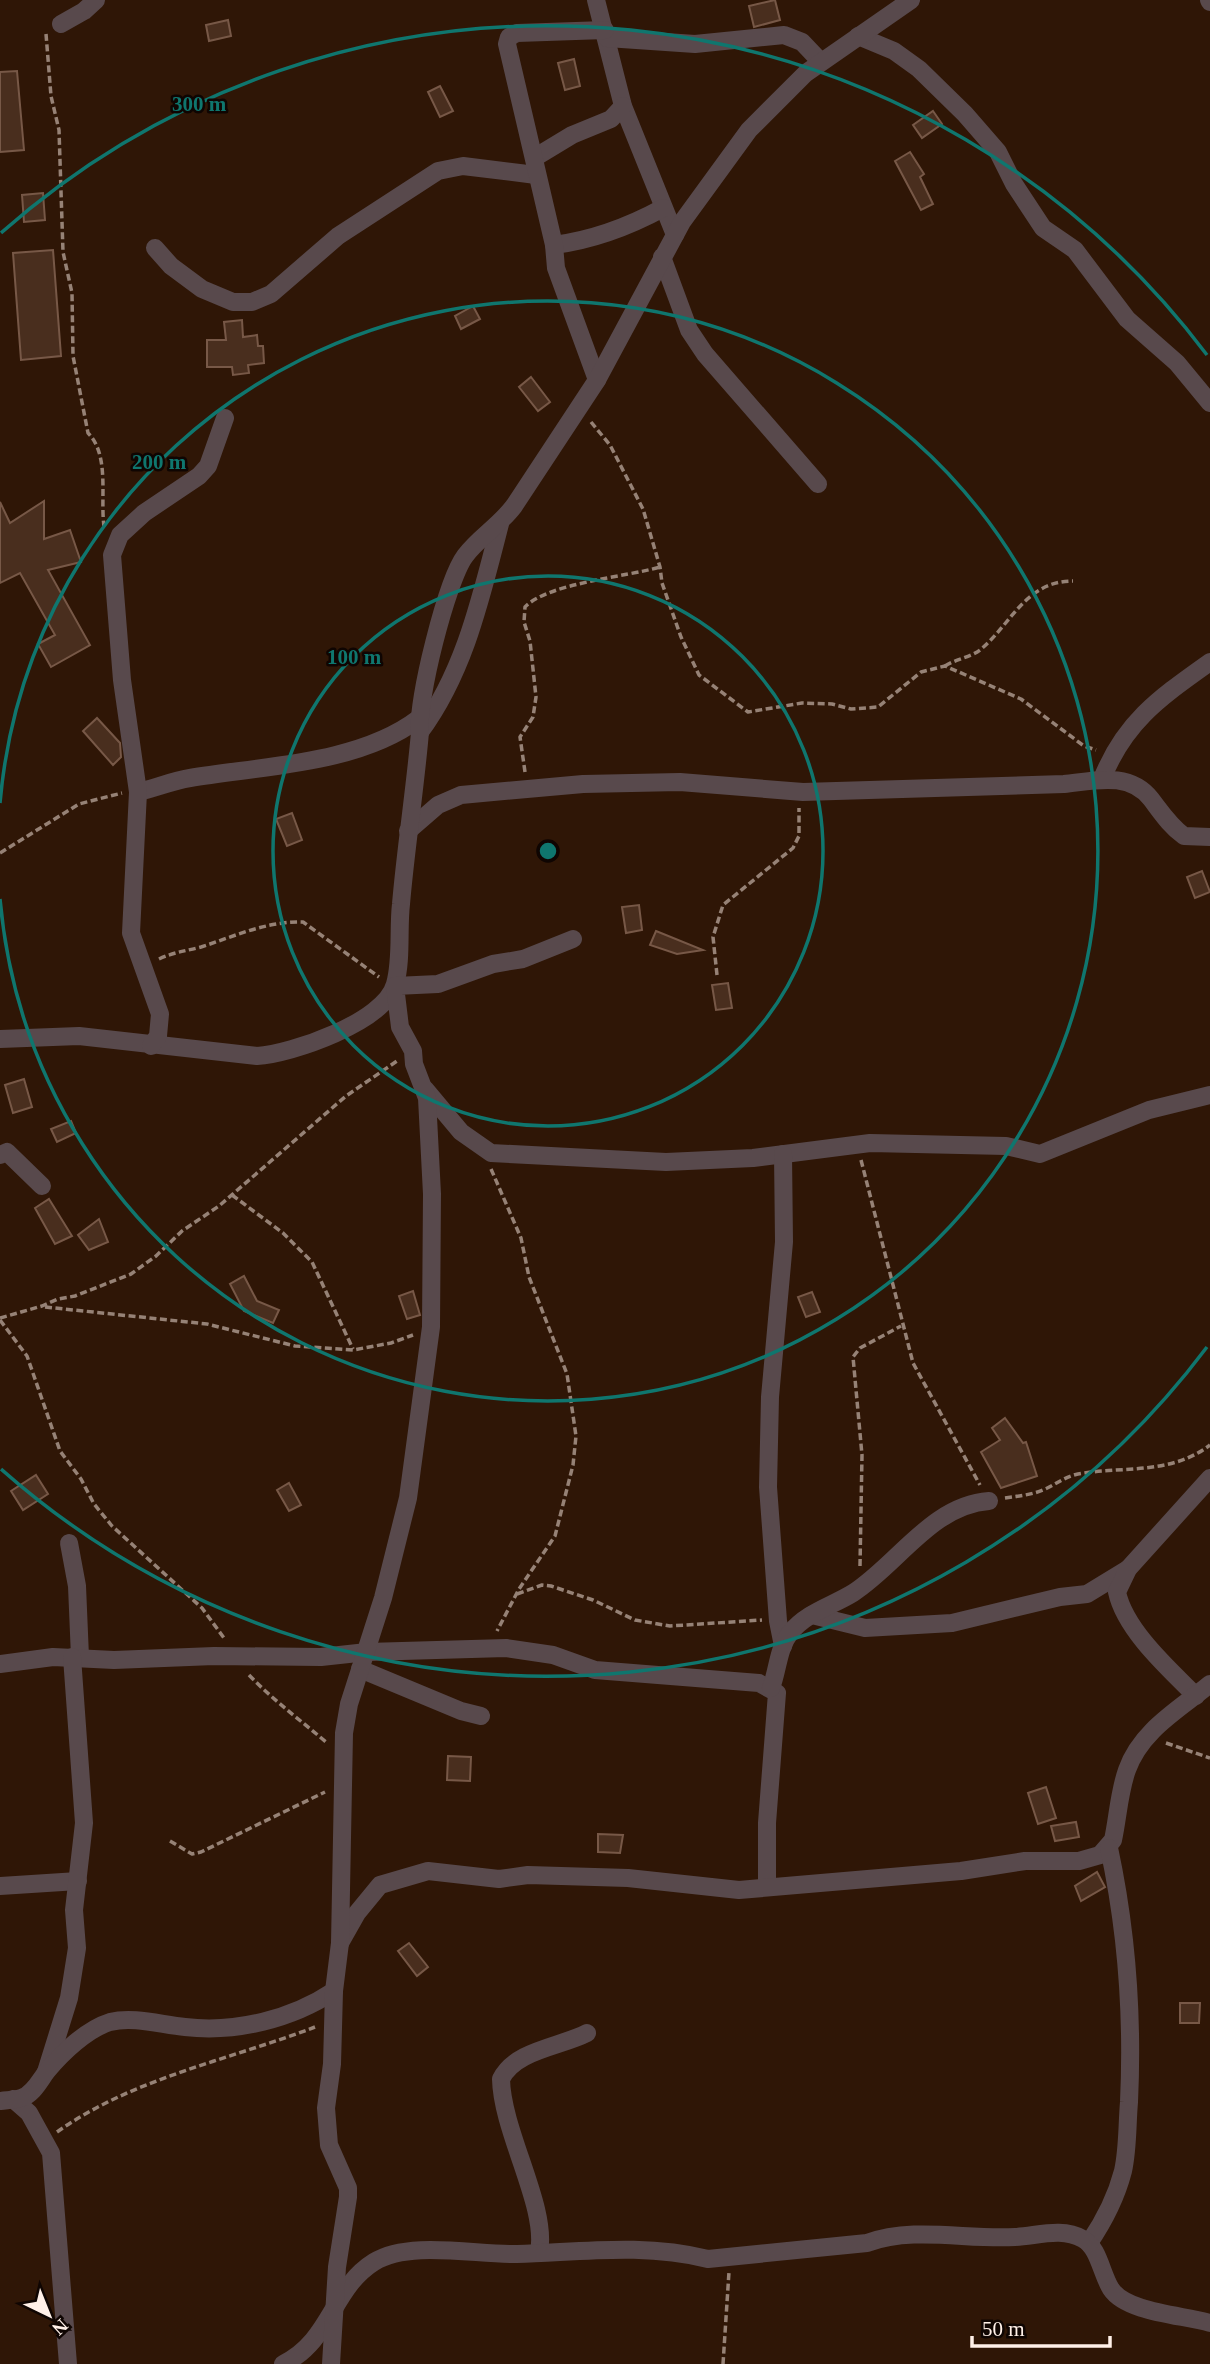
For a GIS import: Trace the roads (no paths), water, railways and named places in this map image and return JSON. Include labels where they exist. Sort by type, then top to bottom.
[{"type":"street","points":[[61,24],[84,12],[96,0]]},
{"type":"street","points":[[596,0],[623,106],[675,235]]},
{"type":"street","points":[[331,2364],[338,2302],[337,2267],[348,2197],[348,2188],[334,2159],[326,2108],[332,2064],[334,1991],[340,1943],[343,1786],[349,1704],[364,1660],[410,1486],[431,1327],[432,1194],[427,1098],[414,1064],[413,1051],[400,1027],[395,986],[419,726],[435,644],[464,557],[500,524],[581,404],[597,380],[675,235],[749,130],[790,87],[820,61],[911,0]]},
{"type":"street","points":[[597,380],[556,268],[554,245],[507,44],[509,37],[517,33],[606,34],[695,44],[783,35],[802,42],[820,61]]},
{"type":"street","points":[[858,36],[894,51],[919,69],[965,114],[998,152],[1014,184],[1043,228],[1075,250],[1127,319],[1177,363],[1210,403]]},
{"type":"street","points":[[155,248],[202,289],[233,302],[252,302],[271,294],[338,236],[438,171],[463,166],[535,166],[572,135],[611,119],[623,106]]},
{"type":"street","points":[[554,245],[594,237],[631,225],[663,208]]},
{"type":"street","points":[[662,257],[689,330],[705,354],[817,484]]},
{"type":"street","points":[[151,1046],[158,1036],[160,1014],[131,933],[137,790],[122,680],[112,555],[120,535],[144,513],[199,477],[208,466],[225,418]]},
{"type":"street","points":[[137,790],[368,746],[419,726],[436,711],[463,653],[500,524]]},
{"type":"street","points":[[1102,779],[1123,735],[1145,713],[1210,662]]},
{"type":"street","points":[[408,831],[438,805],[461,795],[527,788],[612,782],[680,782],[797,792],[1064,784],[1116,779],[1141,789],[1184,836],[1210,837]]},
{"type":"street","points":[[0,1039],[79,1036],[151,1046],[257,1056],[273,1055],[302,1047],[348,1028],[372,1011],[395,986],[438,984],[493,964],[523,959],[573,939]]},
{"type":"street","points":[[423,1088],[461,1132],[491,1153],[666,1162],[783,1154],[856,1145],[1006,1146],[1040,1153],[1149,1110],[1210,1095]]},
{"type":"street","points":[[0,1155],[7,1153],[14,1157],[41,1186]]},
{"type":"street","points":[[783,1154],[784,1242],[770,1397],[768,1486],[778,1621],[783,1646]]},
{"type":"street","points":[[1196,1696],[1153,1653],[1126,1616],[1117,1592],[1128,1569],[1210,1478]]},
{"type":"street","points":[[771,1688],[783,1646],[791,1631],[811,1615],[862,1586],[918,1535],[947,1515],[976,1502],[989,1501]]},
{"type":"street","points":[[46,2072],[69,1998],[76,1958],[74,1910],[84,1824],[76,1657],[77,1587],[69,1543]]},
{"type":"street","points":[[811,1615],[865,1628],[952,1623],[1060,1597],[1087,1594],[1128,1569]]},
{"type":"street","points":[[0,1664],[76,1657],[114,1660],[232,1657],[364,1660],[488,1648],[526,1649],[595,1670],[639,1676],[749,1680],[777,1693],[778,1714],[767,1823],[767,1887]]},
{"type":"street","points":[[364,1660],[461,1711],[481,1716]]},
{"type":"street","points":[[1089,2243],[1107,2216],[1123,2170],[1130,2077],[1130,1998],[1126,1952],[1109,1848],[1127,1770],[1148,1735],[1210,1684]]},
{"type":"street","points":[[340,1943],[357,1913],[380,1885],[428,1871],[499,1879],[528,1875],[628,1878],[724,1889],[961,1871],[1025,1861],[1079,1861],[1100,1855],[1109,1848]]},
{"type":"street","points":[[0,1886],[78,1881]]},
{"type":"street","points":[[6,2100],[22,2098],[87,2035],[114,2021],[198,2029],[242,2025],[310,2007],[334,1991]]},
{"type":"street","points":[[539,2252],[540,2227],[514,2146],[500,2079],[505,2070],[523,2059],[587,2033]]},
{"type":"street","points":[[6,2100],[29,2113],[51,2153],[68,2364]]},
{"type":"street","points":[[283,2364],[318,2338],[338,2302],[373,2262],[393,2253],[539,2252],[618,2247],[683,2253],[708,2259],[759,2256],[781,2250],[867,2244],[882,2238],[953,2234],[1015,2237],[1073,2234],[1089,2243],[1112,2290],[1122,2299],[1157,2312],[1210,2323]]}]
